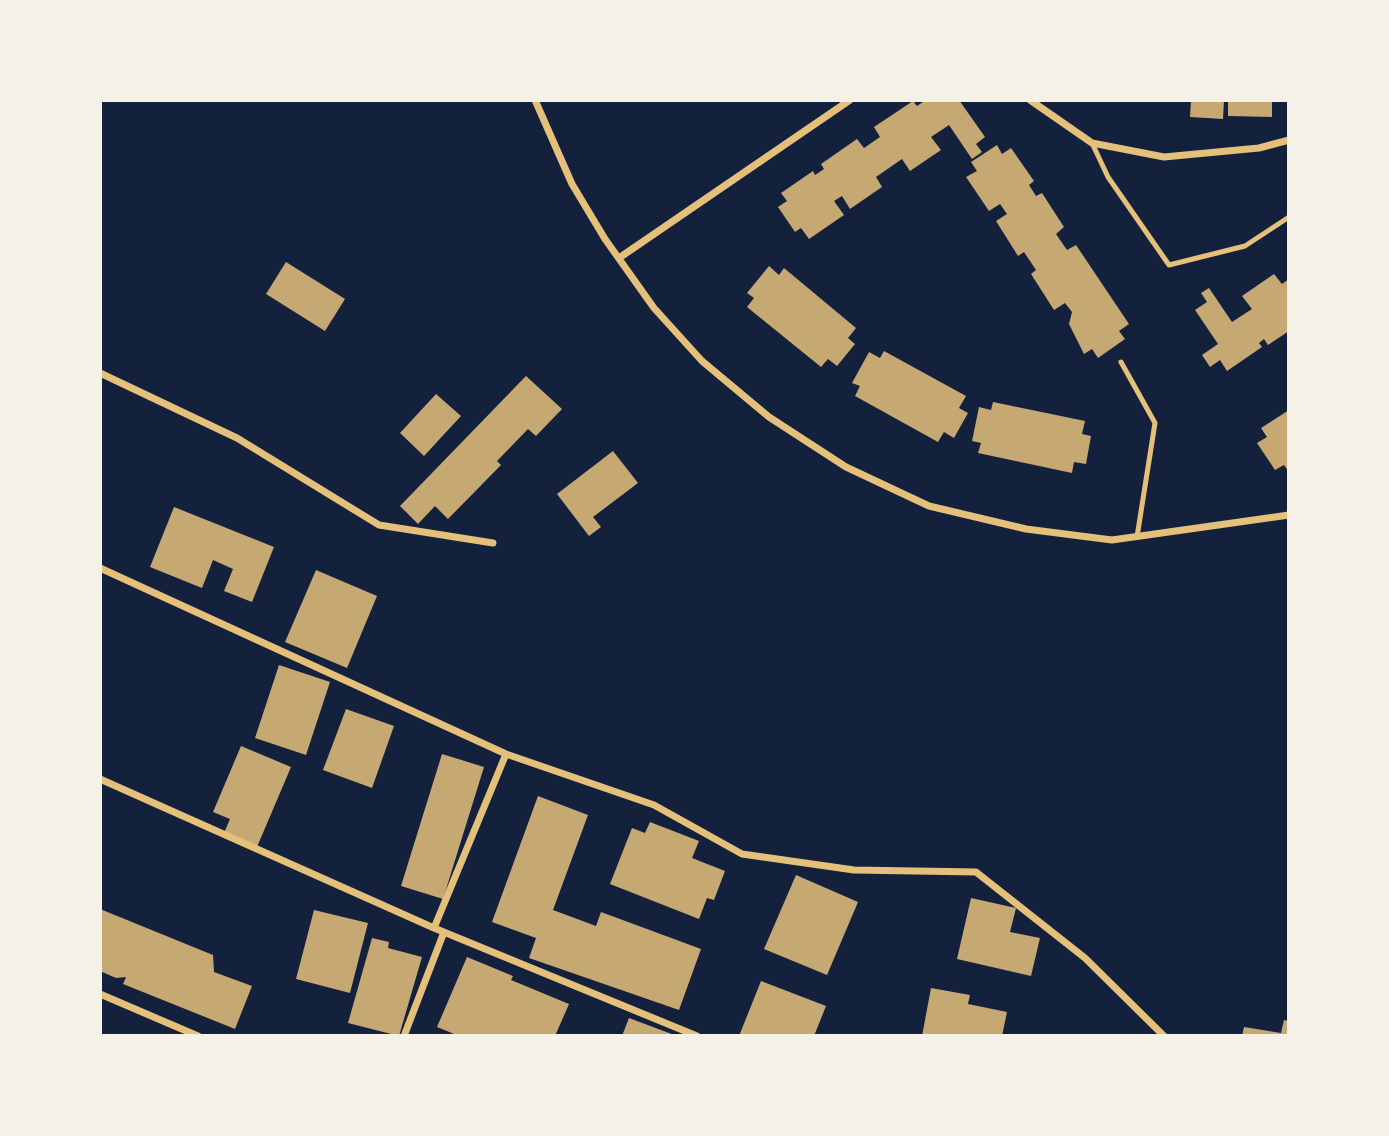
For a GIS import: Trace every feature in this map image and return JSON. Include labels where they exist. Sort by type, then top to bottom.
[{"type":"street","points":[[535,100],[572,184],[654,308],[702,361],[769,417],[846,467],[941,509],[1026,529],[1112,540],[1289,515]]},
{"type":"street","points":[[619,258],[850,100]]},
{"type":"street","points":[[1030,100],[1092,143],[1164,157],[1246,150],[1289,140]]},
{"type":"street","points":[[100,373],[237,438],[379,525],[493,543]]},
{"type":"street","points":[[100,568],[506,754],[654,805],[742,853],[854,870],[976,872],[1085,958],[1164,1036]]},
{"type":"street","points":[[434,928],[506,754]]},
{"type":"street","points":[[100,779],[434,928],[697,1036]]},
{"type":"street","points":[[404,1036],[444,932]]},
{"type":"street","points":[[100,994],[198,1036]]},
{"type":"lane","points":[[1092,143],[1108,177],[1170,265],[1244,246],[1289,217]]},
{"type":"lane","points":[[1121,362],[1155,423],[1136,537]]},
{"type":"building","points":[[921,100],[959,100],[985,137],[976,144],[982,152],[972,159],[949,125],[931,137],[941,150],[910,171],[902,159],[876,177],[882,187],[850,209],[842,196],[834,201],[844,215],[809,239],[801,228],[795,232],[778,207],[787,201],[781,193],[813,171],[815,175],[824,169],[821,164],[857,139],[864,148],[880,137],[874,127],[913,101],[917,106],[923,102]]},
{"type":"building","points":[[1191,100],[1224,100],[1223,119],[1190,117]]},
{"type":"building","points":[[1228,100],[1272,100],[1272,117],[1228,116]]},
{"type":"building","points":[[997,145],[1002,154],[1011,148],[1034,181],[1029,185],[1036,196],[1042,193],[1064,227],[1056,234],[1067,250],[1076,245],[1129,324],[1119,331],[1125,339],[1098,358],[1092,349],[1084,354],[1069,324],[1072,312],[1065,303],[1054,310],[1031,274],[1036,270],[1024,252],[1018,256],[996,221],[1007,214],[1000,204],[989,211],[966,177],[977,171],[971,162]]},
{"type":"building","points":[[286,262],[345,299],[325,331],[266,294]]},
{"type":"building","points":[[769,266],[779,275],[784,268],[856,328],[848,338],[855,344],[837,366],[828,359],[821,367],[747,307],[754,298],[747,293]]},
{"type":"building","points":[[1274,274],[1282,284],[1289,279],[1289,331],[1268,345],[1264,339],[1259,343],[1262,347],[1227,371],[1220,360],[1210,367],[1202,355],[1218,344],[1195,310],[1207,302],[1201,293],[1209,288],[1232,322],[1252,309],[1242,296]]},
{"type":"building","points":[[884,351],[966,396],[959,408],[968,413],[954,438],[944,432],[938,442],[855,396],[860,386],[852,383],[869,352],[880,358]]},
{"type":"building","points":[[526,376],[562,409],[536,436],[528,429],[497,461],[501,465],[448,519],[435,506],[418,524],[400,506]]},
{"type":"building","points":[[436,394],[461,416],[424,456],[400,433]]},
{"type":"building","points":[[993,402],[1085,421],[1082,434],[1091,436],[1086,464],[1074,462],[1072,473],[978,453],[981,443],[972,441],[979,407],[991,410]]},
{"type":"building","points":[[1289,410],[1289,472],[1284,465],[1275,470],[1257,443],[1267,437],[1261,428]]},
{"type":"building","points":[[613,451],[638,483],[593,517],[601,527],[589,536],[557,494]]},
{"type":"building","points":[[174,507],[274,547],[252,602],[224,591],[233,569],[213,560],[202,588],[150,567]]},
{"type":"building","points":[[316,570],[377,596],[347,668],[285,642]]},
{"type":"building","points":[[279,665],[330,682],[306,755],[255,738]]},
{"type":"building","points":[[346,709],[394,726],[372,788],[323,770]]},
{"type":"building","points":[[241,746],[291,767],[257,847],[224,833],[230,819],[213,812]]},
{"type":"building","points":[[442,754],[484,767],[443,899],[401,886]]},
{"type":"building","points":[[538,796],[588,815],[553,910],[596,926],[601,912],[701,949],[679,1010],[529,958],[536,938],[492,922]]},
{"type":"building","points":[[650,822],[699,841],[692,858],[725,871],[714,900],[707,898],[699,919],[610,884],[632,828],[645,833]]},
{"type":"building","points":[[796,875],[858,902],[827,975],[764,949]]},
{"type":"building","points":[[971,898],[1016,908],[1010,932],[1040,938],[1031,976],[957,959]]},
{"type":"building","points":[[100,909],[213,955],[214,972],[252,986],[235,1029],[123,984],[126,977],[116,978],[100,971]]},
{"type":"building","points":[[314,910],[368,923],[350,993],[296,979]]},
{"type":"building","points":[[372,938],[389,942],[388,948],[422,957],[399,1036],[348,1023]]},
{"type":"building","points":[[467,957],[513,976],[511,980],[569,1004],[555,1036],[459,1036],[437,1027]]},
{"type":"building","points":[[761,981],[826,1006],[814,1036],[739,1036]]},
{"type":"building","points":[[931,988],[970,995],[968,1004],[1007,1012],[1002,1036],[922,1036]]},
{"type":"building","points":[[629,1018],[677,1036],[622,1036]]},
{"type":"building","points":[[1284,1020],[1289,1021],[1289,1036],[1242,1036],[1244,1027],[1281,1033]]}]
